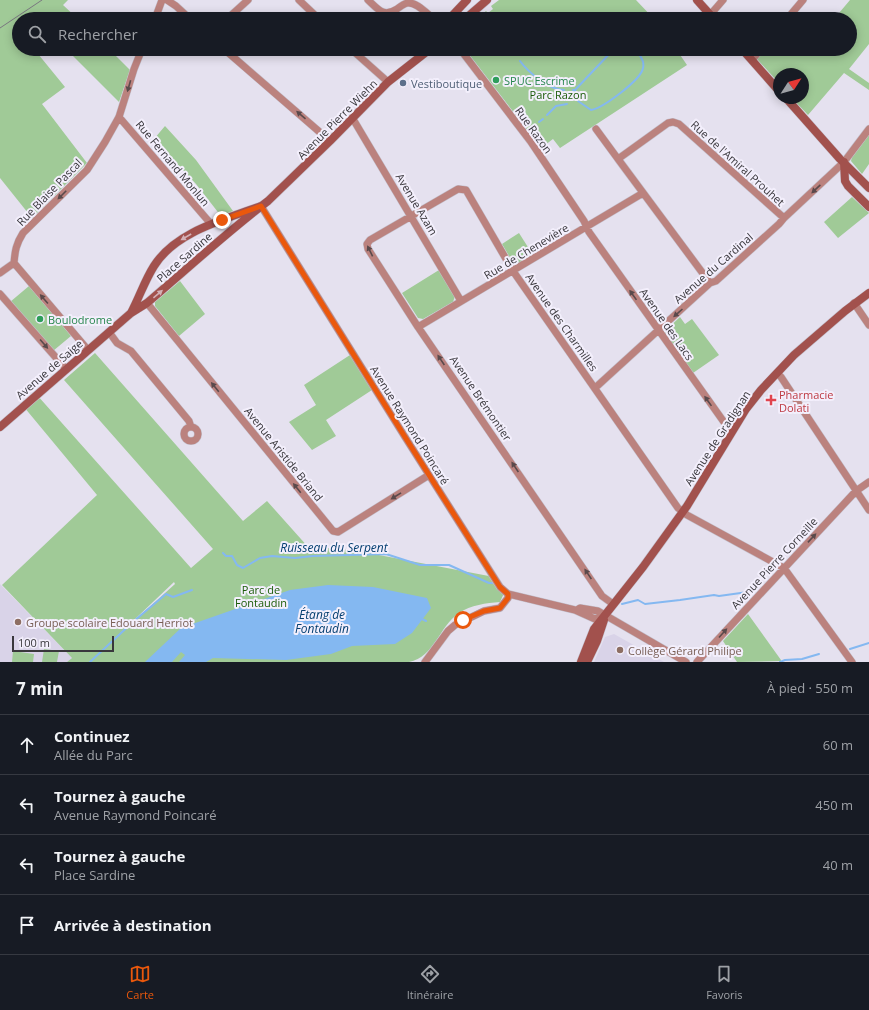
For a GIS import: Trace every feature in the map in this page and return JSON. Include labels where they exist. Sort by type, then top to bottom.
[{"type":"street","points":[[158,12],[162,0]]},
{"type":"street","points":[[167,0],[182,12]]},
{"type":"street","points":[[235,12],[248,0]]},
{"type":"street","points":[[298,0],[311,12]]},
{"type":"street","points":[[368,0],[382,12]]},
{"type":"street","points":[[456,12],[467,0]]},
{"type":"street","points":[[473,12],[487,0]]},
{"type":"street","points":[[697,0],[708,12]]},
{"type":"street","points":[[715,12],[723,0]]},
{"type":"street","points":[[793,12],[803,0]]},
{"type":"street","points":[[392,12],[407,3],[417,6],[425,12]]},
{"type":"street","name":"Rue Blaise Pascal","points":[[14,263],[14,251],[23,233],[88,170],[105,142],[118,116],[139,56]]},
{"type":"street","points":[[232,56],[330,141]]},
{"type":"street","points":[[359,56],[388,82]]},
{"type":"street","name":"Avenue Pierre Wiehn","points":[[261,206],[290,181],[388,82],[421,56]]},
{"type":"street","name":"Rue Razon","points":[[465,56],[531,142],[587,227]]},
{"type":"street","points":[[748,56],[773,84]]},
{"type":"street","points":[[752,60],[755,56]]},
{"type":"street","points":[[791,104],[869,188]]},
{"type":"street","name":"Rue Fernand Monlun","points":[[118,116],[211,224]]},
{"type":"street","name":"Avenue Azam","points":[[353,119],[412,216],[461,301]]},
{"type":"street","name":"Rue de l'Amiral Prouhet","points":[[618,159],[666,124],[673,122],[679,124],[784,218]]},
{"type":"street","points":[[596,129],[644,192],[710,284]]},
{"type":"street","name":"Avenue du Cardinal","points":[[595,388],[779,224],[844,162],[869,129]]},
{"type":"street","points":[[844,162],[845,181],[852,191],[869,207]]},
{"type":"street","name":"Avenue des Charmilles","points":[[412,216],[458,189],[466,190],[513,271],[682,512]]},
{"type":"street","name":"Rue de Chenevière","points":[[418,327],[644,192]]},
{"type":"street","name":"Place Sardine","points":[[143,302],[153,267],[162,255],[174,244],[211,224],[261,206]]},
{"type":"street","name":"Place Sardine","points":[[131,313],[261,206]]},
{"type":"street","name":"Avenue Raymond Poincaré","points":[[261,206],[500,587],[508,594]]},
{"type":"street","name":"Avenue Brémontier","points":[[412,216],[370,240],[367,247],[418,327],[602,596],[613,604]]},
{"type":"street","points":[[232,217],[237,225]]},
{"type":"street","name":"Avenue des Lacs","points":[[587,227],[731,432]]},
{"type":"street","points":[[0,273],[14,263],[88,350]]},
{"type":"street","name":"Avenue de Gradignan","points":[[581,662],[594,629],[682,512],[746,409],[794,355],[854,303],[869,293]]},
{"type":"street","points":[[0,294],[66,369]]},
{"type":"street","name":"Avenue Aristide Briand","points":[[143,302],[333,532],[338,532],[429,475]]},
{"type":"street","points":[[854,303],[869,325]]},
{"type":"street","name":"Avenue de Saige","points":[[0,427],[131,313]]},
{"type":"street","points":[[108,332],[117,343],[131,351],[189,421],[191,427]]},
{"type":"street","points":[[777,373],[869,510]]},
{"type":"street","name":"Avenue Pierre Corneille","points":[[697,662],[856,490],[869,482]]},
{"type":"street","points":[[682,512],[784,568],[850,661]]},
{"type":"street","points":[[425,662],[448,630],[484,611],[500,608],[508,598],[508,594],[575,610],[595,619],[605,615],[686,662]]},
{"type":"street","name":"Avenue de Gradignan","points":[[586,662],[600,631],[605,615]]},
{"type":"shaded area","name":"Groupe scolaire Edouard Herriot","points":[[0,584],[72,658],[67,662],[0,662]]},
{"type":"shaded area","name":"Collège Gérard Philipe","points":[[614,634],[664,662],[594,662],[605,637]]},
{"type":"green space","points":[[0,0],[68,0],[63,5],[70,12],[12,12],[12,56],[40,56],[65,87],[42,104],[87,163],[32,218],[0,178]]},
{"type":"green space","points":[[499,0],[636,0],[647,12],[489,12],[493,9],[491,6]]},
{"type":"green space","points":[[850,0],[869,0],[869,44],[849,69],[869,83],[869,90],[844,73],[808,115],[798,104],[809,104],[809,68],[773,68],[773,76],[757,59],[760,56],[857,56],[857,12],[840,12]]},
{"type":"green space","points":[[73,56],[116,56],[130,70],[119,102]]},
{"type":"green space","name":"Parc Razon","points":[[470,56],[681,56],[687,65],[560,148],[553,139],[541,148]]},
{"type":"green space","points":[[165,126],[196,160],[233,211],[221,216],[196,184],[154,139]]},
{"type":"green space","points":[[869,135],[869,164],[862,174],[851,161],[852,157]]},
{"type":"green space","points":[[852,197],[869,213],[838,238],[824,222]]},
{"type":"green space","points":[[519,233],[533,255],[515,266],[502,244]]},
{"type":"green space","points":[[439,270],[455,296],[453,302],[423,319],[418,318],[402,293]]},
{"type":"green space","points":[[180,281],[205,314],[179,336],[155,306],[155,302]]},
{"type":"green space","name":"Boulodrome","points":[[29,286],[71,336],[53,351],[10,302]]},
{"type":"green space","points":[[680,317],[685,324],[692,319],[719,355],[693,373],[664,333]]},
{"type":"green space","name":"Parc de Fontaudin","points":[[95,353],[243,521],[267,501],[309,548],[330,548],[358,551],[494,577],[504,593],[500,602],[474,606],[459,613],[446,625],[431,648],[425,654],[418,659],[409,662],[67,662],[72,658],[2,585],[97,495],[24,407],[37,395],[191,568],[213,549],[64,380]],"holes":[[[174,582],[175,584],[113,640]]]},
{"type":"green space","points":[[350,355],[372,390],[326,420],[336,436],[312,450],[289,422],[316,405],[304,385]]},
{"type":"green space","points":[[748,614],[781,661],[737,662],[723,641]]},
{"type":"green space","points":[[44,649],[59,651],[57,662],[42,662]]},
{"type":"green space","points":[[13,651],[34,654],[33,662],[12,662]]},
{"type":"water","name":"Étang de Fontaudin","points":[[328,585],[373,587],[427,598],[431,608],[412,633],[395,644],[352,646],[331,654],[286,660],[213,658],[206,662],[179,662],[185,655],[181,652],[172,662],[145,662],[181,628],[290,590]]},
{"type":"waterway","points":[[575,90],[607,56]]},
{"type":"waterway","points":[[573,90],[575,90],[578,101],[591,110],[597,108],[621,93],[636,79],[643,68],[640,56]]},
{"type":"waterway","points":[[520,61],[539,80],[552,87],[564,90]]},
{"type":"waterway","points":[[547,115],[556,106],[567,104]]},
{"type":"waterway","points":[[539,122],[543,119]]},
{"type":"waterway","name":"Ruisseau du Serpent","points":[[223,553],[226,556],[232,556],[237,565],[243,568],[260,558],[272,556],[295,558],[313,556],[386,554],[420,565],[449,565],[489,583],[496,583]]},
{"type":"waterway","name":"Ruisseau du Serpent","points":[[90,662],[134,621],[166,594],[173,597],[192,590]]},
{"type":"waterway","name":"Ruisseau du Serpent","points":[[622,604],[638,600],[645,604],[755,591]]},
{"type":"waterway","name":"Ruisseau du Serpent","points":[[420,618],[426,621]]},
{"type":"waterway","name":"Ruisseau du Serpent","points":[[850,649],[869,643]]},
{"type":"waterway","name":"Ruisseau du Serpent","points":[[780,662],[785,660],[802,659],[819,654]]},
{"type":"tram line","points":[[24,12],[42,0]]},
{"type":"tram line","points":[[0,28],[12,20]]},
{"type":"place","name":"SPUC Escrime","points":[[496,80]]},
{"type":"place","name":"Vestiboutique","points":[[403,83]]},
{"type":"place","name":"Boulodrome","points":[[40,319]]},
{"type":"place","name":"Pharmacie Dolati","points":[[771,400]]},
{"type":"place","name":"Groupe scolaire Edouard Herriot","points":[[18,622]]},
{"type":"place","name":"Collège Gérard Philipe","points":[[620,650]]},
{"type":"route","points":[[222,220],[261,206],[500,587],[508,594],[508,598],[498,610],[484,611],[463,620]]}]
